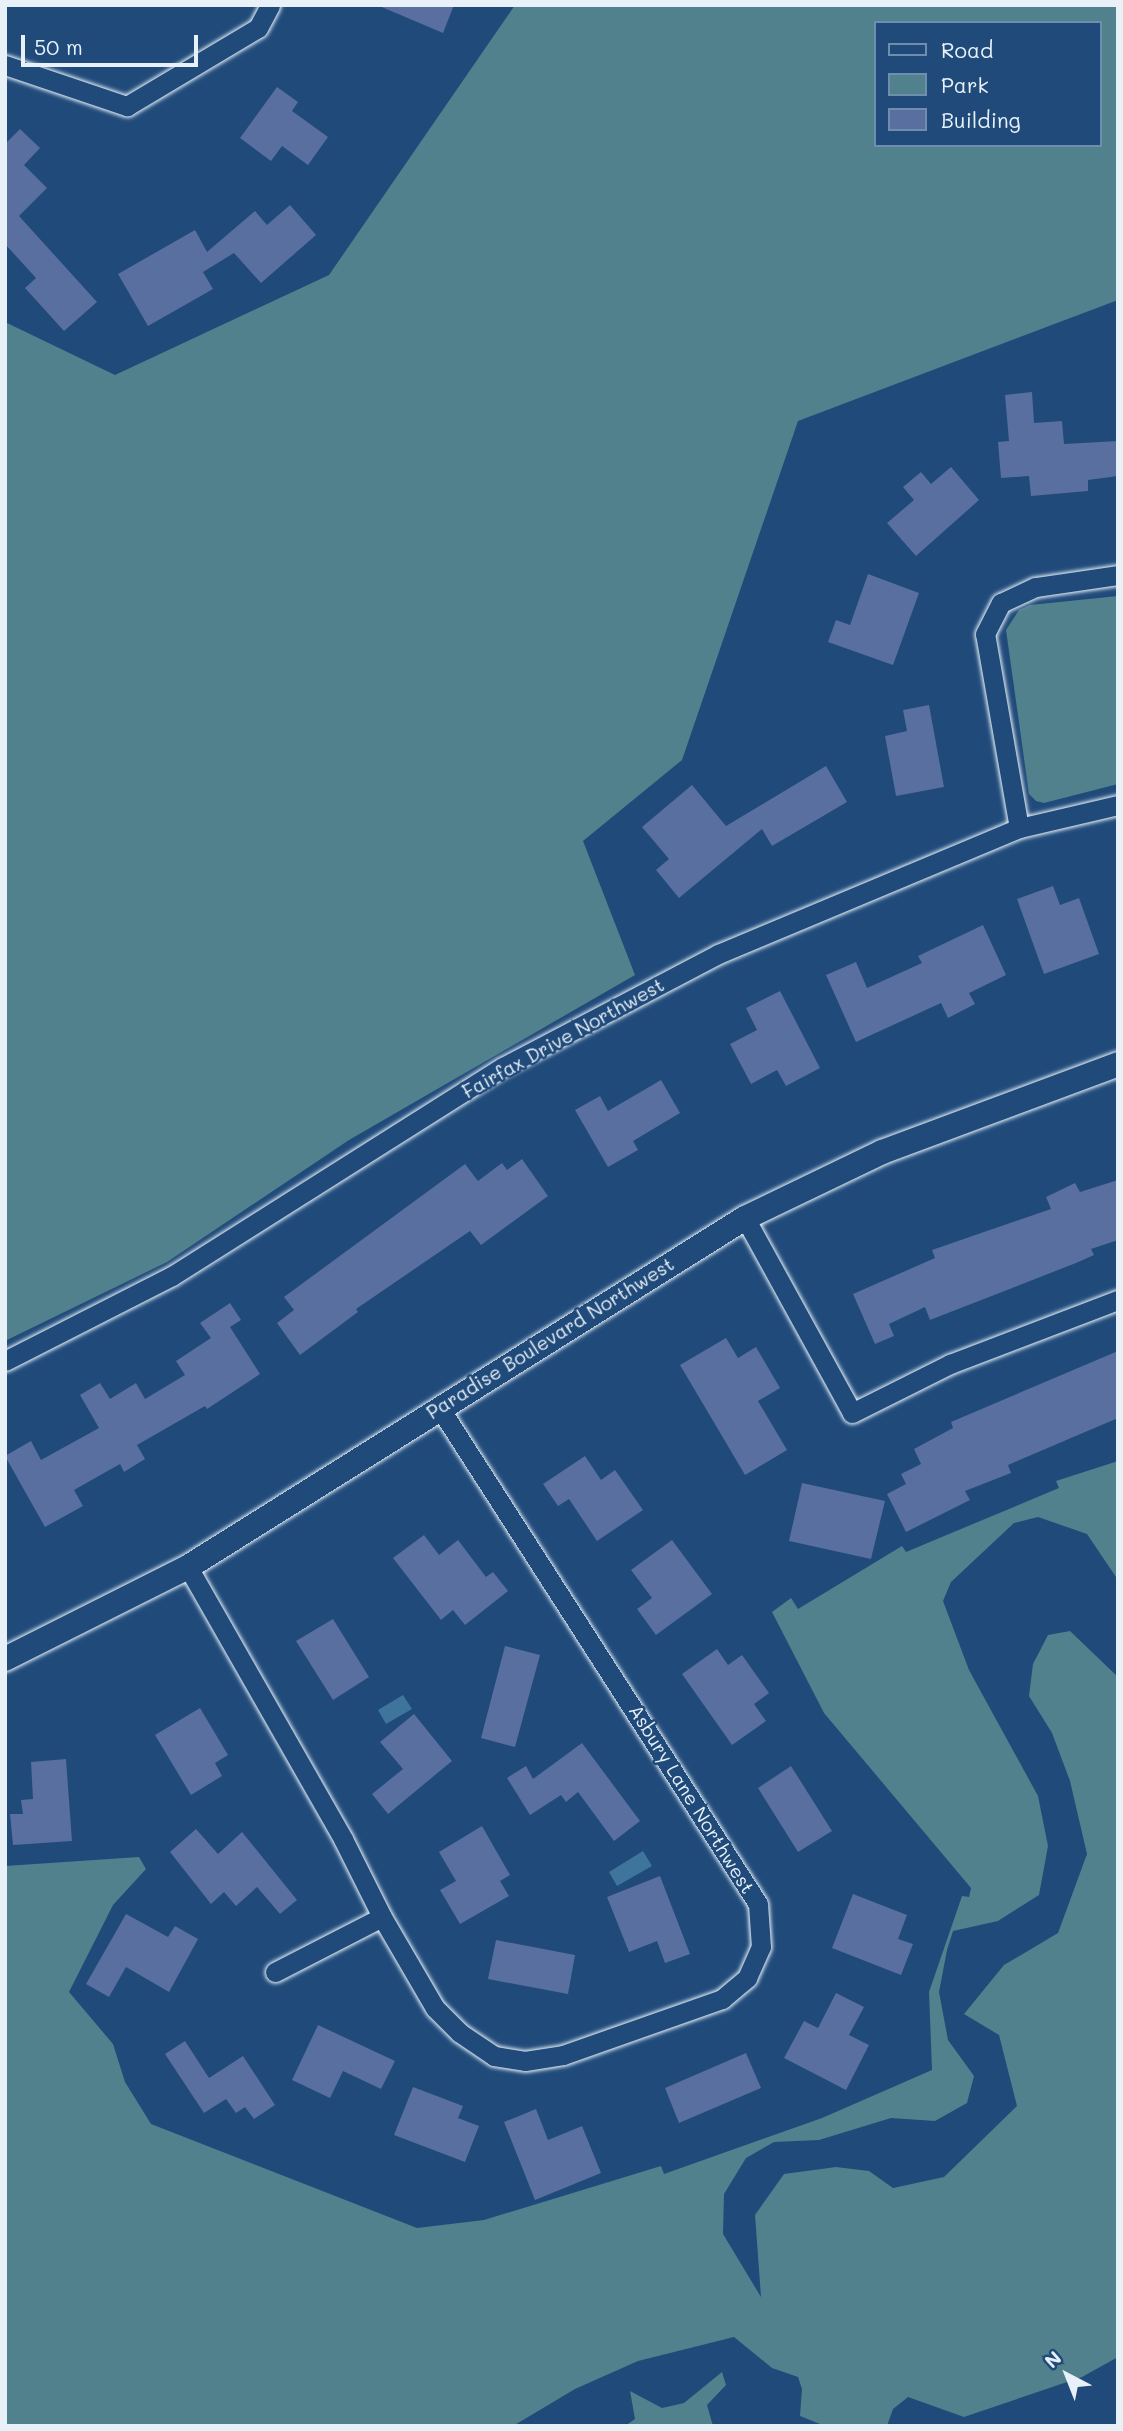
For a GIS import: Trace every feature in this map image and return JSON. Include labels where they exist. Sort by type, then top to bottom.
[{"type":"street","points":[[5,65],[127,106],[258,28],[270,5]]},
{"type":"street","points":[[1019,828],[985,634],[1001,603],[1036,587],[1118,575]]},
{"type":"street","name":"Fairfax Drive Northwest","points":[[5,1361],[172,1276],[503,1067],[682,972],[1019,828],[1118,805]]},
{"type":"street","name":"Paradise Boulevard Northwest","points":[[5,1659],[188,1567],[439,1407],[745,1218],[882,1152],[1118,1064]]},
{"type":"street","points":[[745,1218],[852,1413],[950,1364],[1118,1300]]},
{"type":"street","name":"Asbury Lane Northwest","points":[[188,1567],[343,1839],[382,1917],[435,2008],[494,2056],[524,2061],[563,2055],[722,2000],[747,1978],[761,1947],[758,1904],[737,1864],[439,1407]]},
{"type":"street","points":[[275,1972],[382,1917]]},
{"type":"green space","points":[[515,5],[1118,5],[1118,300],[798,421],[682,760],[583,841],[635,975],[349,1140],[167,1262],[5,1341],[5,322],[115,375],[329,275]]},
{"type":"green space","points":[[1118,596],[1118,784],[1044,803],[1036,801],[1029,794],[1006,630],[1019,610],[1030,605]]},
{"type":"green space","points":[[1118,1461],[1118,1580],[1087,1534],[1038,1517],[1014,1523],[951,1582],[943,1601],[969,1670],[1038,1796],[1048,1846],[1039,1895],[998,1921],[953,1931],[947,1950],[939,1992],[948,2040],[974,2076],[967,2103],[935,2121],[891,2118],[819,2140],[774,2142],[746,2158],[724,2194],[723,2234],[761,2297],[755,2215],[784,2174],[836,2167],[869,2171],[893,2188],[944,2177],[1017,2106],[999,2035],[964,2014],[1004,1965],[1058,1933],[1087,1854],[1070,1781],[1052,1733],[1029,1696],[1033,1664],[1048,1635],[1070,1631],[1118,1677],[1118,2357],[1082,2377],[964,2417],[908,2397],[893,2409],[887,2426],[825,2426],[800,2416],[802,2389],[798,2377],[772,2368],[734,2337],[638,2361],[575,2389],[513,2426],[5,2426],[5,1866],[139,1857],[146,1869],[113,1905],[69,1992],[113,2044],[125,2082],[151,2124],[417,2228],[484,2220],[661,2166],[664,2174],[822,2118],[932,2070],[929,1992],[962,1896],[969,1897],[971,1888],[824,1713],[772,1612],[791,1598],[798,1609],[902,1546],[906,1552],[1059,1488],[1056,1481]]},
{"type":"green space","points":[[722,2372],[726,2385],[707,2405],[713,2426],[625,2426],[635,2419],[630,2391],[662,2408],[684,2403]]},
{"type":"water","points":[[403,1695],[412,1709],[386,1724],[378,1710]]},
{"type":"water","points":[[643,1851],[652,1866],[617,1886],[609,1872]]},
{"type":"building","points":[[377,5],[454,5],[443,33]]},
{"type":"building","points":[[277,87],[298,102],[292,111],[328,137],[308,165],[282,146],[271,161],[240,138]]},
{"type":"building","points":[[20,129],[40,148],[24,165],[47,188],[19,216],[97,302],[64,331],[25,288],[36,278],[5,244],[5,144]]},
{"type":"building","points":[[290,205],[316,235],[261,283],[234,253],[203,272],[213,289],[148,326],[118,274],[195,230],[207,252],[255,211],[267,225]]},
{"type":"building","points":[[1032,392],[1034,423],[1062,421],[1064,444],[1118,441],[1118,476],[1088,480],[1088,491],[1031,496],[1029,476],[1001,478],[998,442],[1009,441],[1005,395]]},
{"type":"building","points":[[951,467],[979,500],[916,556],[887,523],[914,500],[903,487],[921,472],[931,484]]},
{"type":"building","points":[[868,574],[919,593],[893,665],[828,642],[836,620],[850,625]]},
{"type":"building","points":[[929,705],[944,787],[896,796],[885,736],[907,731],[903,710]]},
{"type":"building","points":[[826,766],[847,802],[772,846],[762,829],[679,898],[656,870],[669,859],[642,827],[692,785],[726,826]]},
{"type":"building","points":[[1053,886],[1060,905],[1079,898],[1099,954],[1044,974],[1017,899]]},
{"type":"building","points":[[983,925],[1006,975],[969,993],[975,1004],[948,1018],[941,1003],[856,1042],[826,975],[856,962],[867,988],[922,963],[918,956]]},
{"type":"building","points":[[780,991],[820,1068],[786,1086],[777,1070],[751,1084],[730,1044],[757,1030],[746,1008]]},
{"type":"building","points":[[661,1080],[680,1113],[633,1141],[638,1150],[608,1167],[575,1110],[600,1096],[608,1111]]},
{"type":"building","points":[[522,1159],[548,1196],[481,1245],[470,1231],[356,1309],[358,1312],[300,1355],[277,1323],[294,1310],[284,1297],[465,1164],[478,1181],[502,1163],[507,1170]]},
{"type":"building","points":[[1118,1180],[1118,1240],[1091,1249],[1094,1255],[1076,1263],[930,1320],[925,1307],[889,1324],[894,1336],[875,1344],[853,1294],[935,1258],[932,1250],[1051,1209],[1046,1197],[1075,1183],[1080,1192]]},
{"type":"building","points":[[230,1303],[241,1320],[230,1327],[260,1374],[207,1409],[205,1406],[137,1445],[145,1459],[124,1472],[120,1464],[74,1490],[83,1506],[45,1527],[5,1456],[31,1441],[41,1460],[99,1428],[80,1395],[100,1383],[110,1399],[136,1383],[145,1399],[185,1375],[176,1361],[211,1338],[200,1323]]},
{"type":"building","points":[[726,1338],[738,1358],[756,1347],[780,1388],[758,1401],[787,1450],[745,1475],[680,1365]]},
{"type":"building","points":[[1118,1351],[1118,1418],[1008,1465],[1011,1473],[965,1491],[970,1500],[906,1532],[887,1494],[906,1484],[901,1474],[921,1464],[914,1449],[953,1428],[951,1422]]},
{"type":"building","points":[[585,1456],[601,1480],[615,1470],[643,1510],[597,1541],[569,1499],[558,1506],[543,1484]]},
{"type":"building","points":[[802,1483],[885,1501],[871,1559],[789,1541]]},
{"type":"building","points":[[424,1535],[439,1555],[458,1540],[486,1577],[493,1572],[508,1591],[465,1625],[453,1610],[441,1620],[393,1558]]},
{"type":"building","points":[[672,1540],[712,1594],[656,1635],[637,1609],[652,1598],[631,1570]]},
{"type":"building","points":[[333,1619],[369,1677],[333,1700],[296,1641]]},
{"type":"building","points":[[505,1646],[540,1655],[515,1747],[481,1738]]},
{"type":"building","points":[[717,1649],[728,1665],[742,1655],[769,1693],[754,1704],[766,1721],[732,1745],[682,1674]]},
{"type":"building","points":[[200,1708],[228,1755],[215,1763],[222,1776],[191,1795],[155,1735]]},
{"type":"building","points":[[414,1714],[452,1761],[388,1814],[372,1794],[403,1769],[380,1742]]},
{"type":"building","points":[[582,1743],[640,1821],[614,1841],[578,1792],[566,1802],[561,1795],[530,1815],[507,1778],[526,1766],[533,1779]]},
{"type":"building","points":[[66,1759],[72,1841],[13,1845],[10,1814],[23,1814],[21,1800],[33,1799],[31,1762]]},
{"type":"building","points":[[791,1766],[832,1831],[798,1852],[758,1788]]},
{"type":"building","points":[[482,1826],[510,1875],[500,1881],[509,1896],[460,1924],[440,1890],[456,1881],[439,1852]]},
{"type":"building","points":[[196,1829],[218,1854],[242,1832],[297,1900],[280,1914],[257,1887],[236,1906],[224,1892],[211,1904],[170,1852]]},
{"type":"building","points":[[660,1876],[690,1954],[665,1963],[657,1941],[629,1952],[607,1897]]},
{"type":"building","points":[[853,1894],[907,1915],[898,1939],[913,1944],[901,1975],[832,1948]]},
{"type":"building","points":[[126,1914],[168,1937],[175,1926],[198,1939],[169,1992],[126,1967],[109,1997],[86,1984]]},
{"type":"building","points":[[496,1940],[575,1955],[568,1994],[488,1979]]},
{"type":"building","points":[[836,1993],[864,2007],[849,2035],[869,2045],[846,2090],[784,2058],[804,2021],[818,2028]]},
{"type":"building","points":[[318,2025],[395,2061],[381,2089],[343,2071],[330,2098],[292,2080]]},
{"type":"building","points":[[185,2041],[209,2078],[243,2056],[275,2105],[254,2119],[245,2107],[236,2113],[226,2099],[204,2113],[165,2054]]},
{"type":"building","points":[[746,2053],[761,2088],[679,2123],[665,2088]]},
{"type":"building","points":[[413,2087],[463,2106],[458,2118],[479,2126],[465,2162],[394,2135]]},
{"type":"building","points":[[536,2109],[548,2140],[582,2126],[601,2173],[535,2200],[504,2122]]}]
